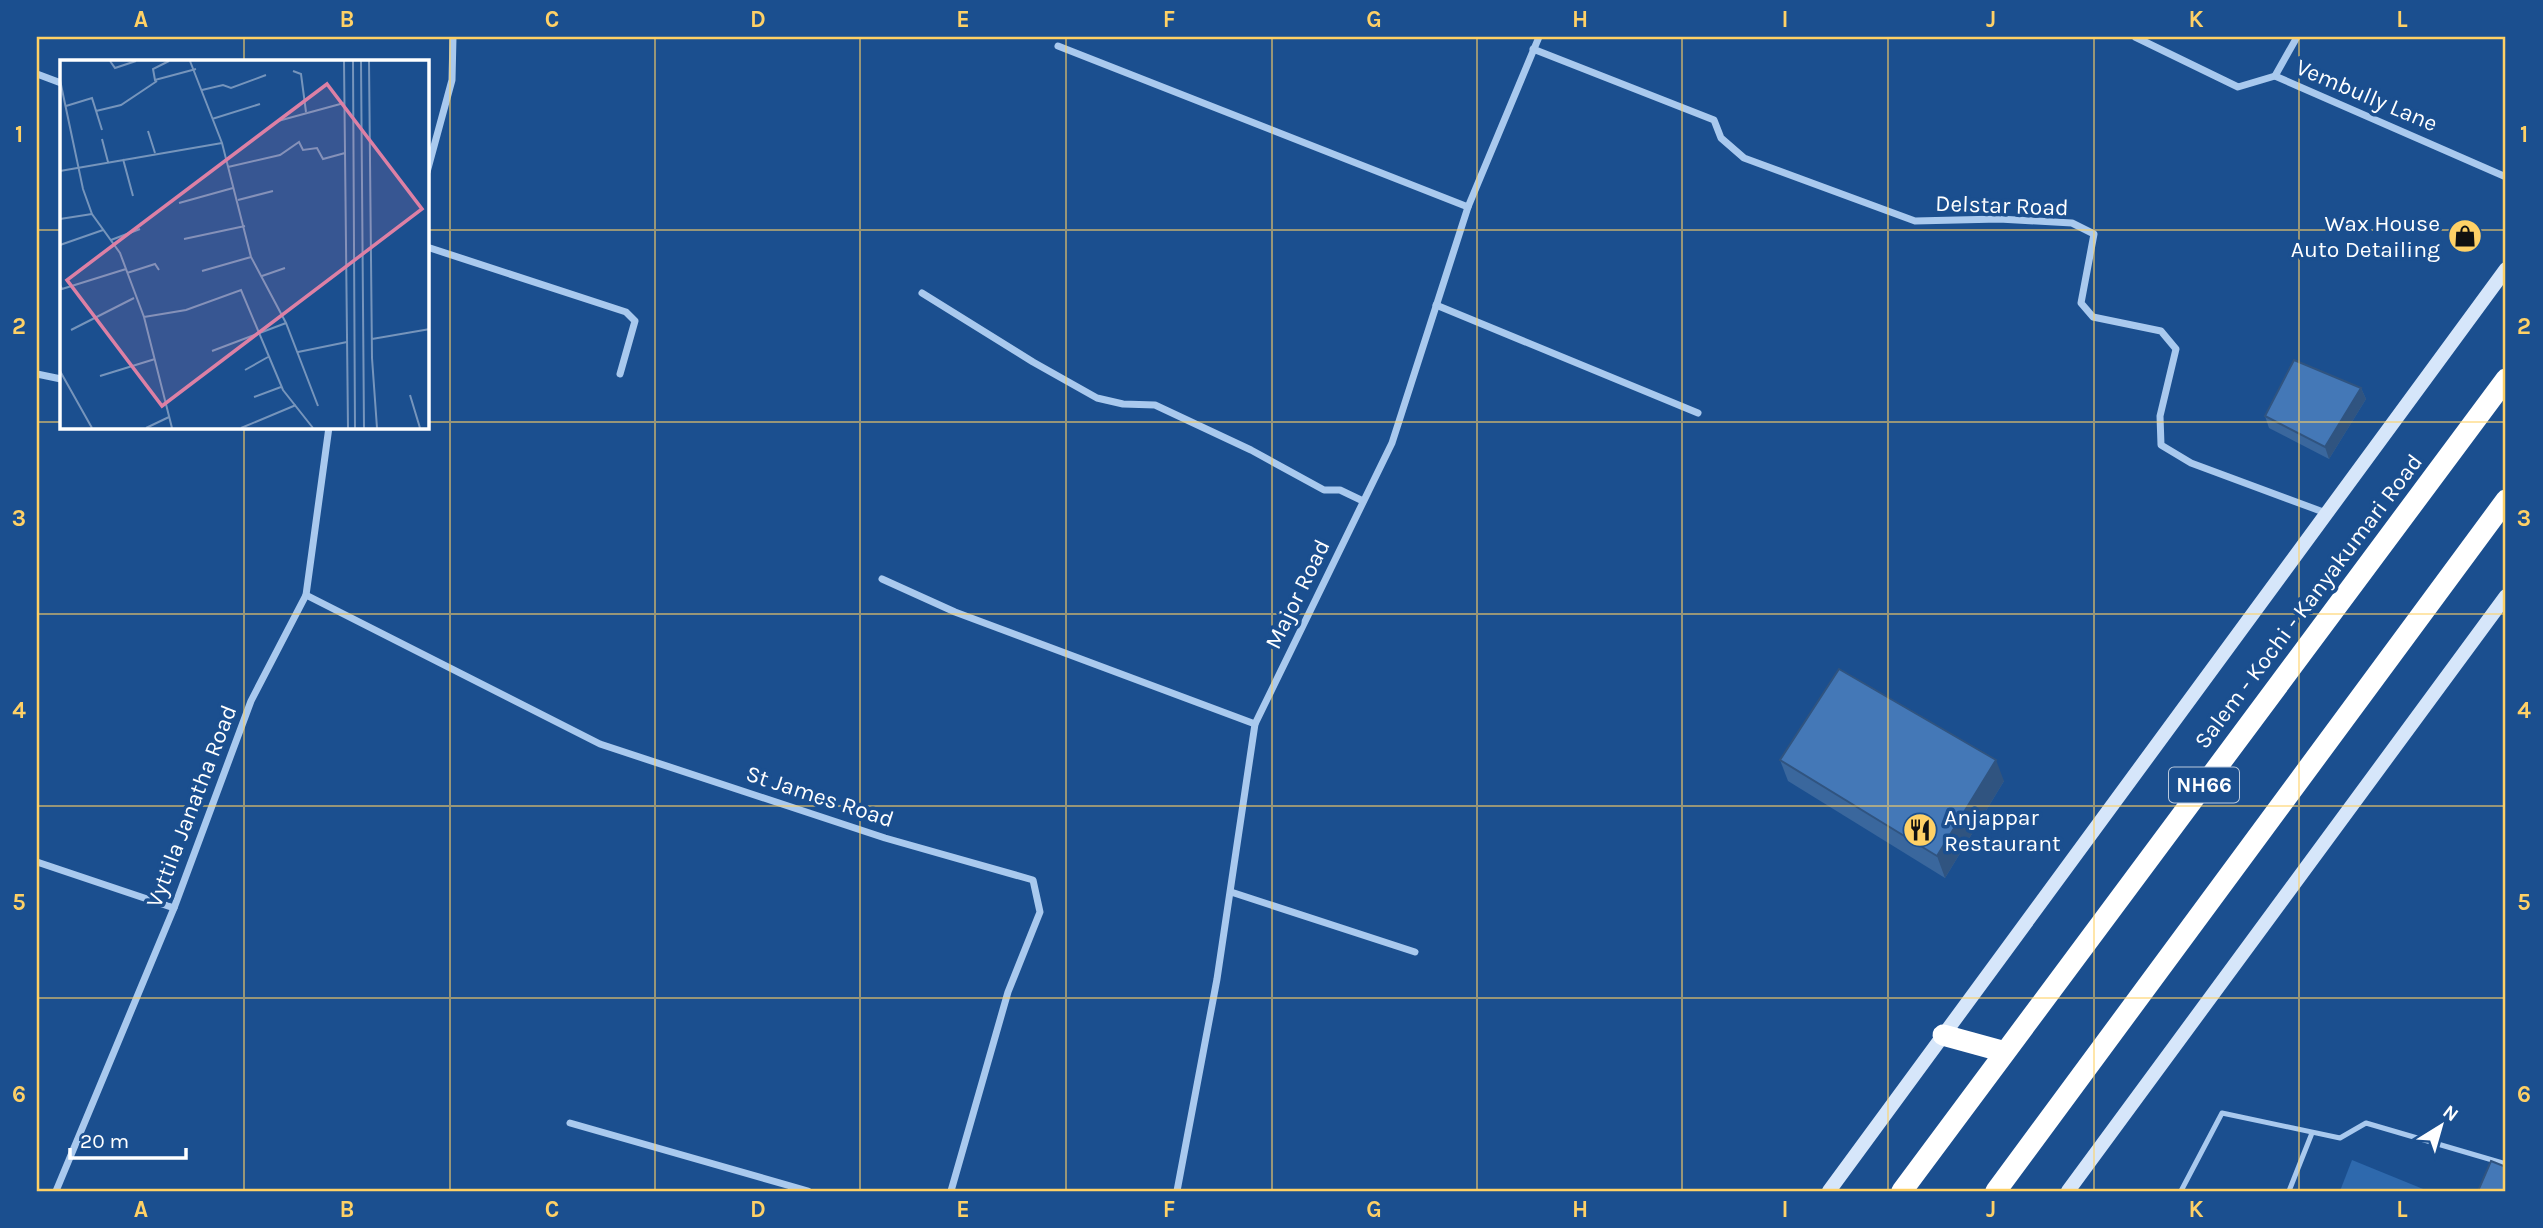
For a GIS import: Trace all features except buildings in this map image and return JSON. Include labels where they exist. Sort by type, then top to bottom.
[{"type":"highway","name":"Salem - Kochi - Kanyakumari Road","points":[[1902,1191],[2506,379]]},
{"type":"highway","points":[[1997,1191],[2506,499]]},
{"type":"highway","points":[[1943,1035],[2005,1052]]},
{"type":"street","points":[[429,165],[452,80],[453,37]]},
{"type":"street","name":"Major Road","points":[[1177,1191],[1217,979],[1255,724],[1392,443],[1468,207],[1539,37]]},
{"type":"street","name":"Vembully Lane","points":[[2135,37],[2238,87],[2275,76],[2506,177]]},
{"type":"street","points":[[2275,76],[2297,37]]},
{"type":"street","points":[[1058,46],[1468,207]]},
{"type":"street","name":"Delstar Road","points":[[1533,49],[1714,120],[1721,138],[1744,158],[1914,221],[2000,219],[2072,223],[2094,234],[2081,303],[2092,317],[2161,331],[2176,349],[2160,416],[2161,445],[2191,463],[2327,513]]},
{"type":"street","points":[[37,74],[60,83]]},
{"type":"street","points":[[429,248],[626,312],[635,321],[620,374]]},
{"type":"street","points":[[1829,1191],[2506,269]]},
{"type":"street","points":[[922,293],[1097,398],[1123,404],[1155,405],[1251,450],[1324,490],[1340,490],[1363,500]]},
{"type":"street","points":[[1436,306],[1698,413]]},
{"type":"street","points":[[37,374],[60,379]]},
{"type":"street","name":"Vyttila Janatha Road","points":[[56,1191],[174,908],[251,701],[306,595],[329,429]]},
{"type":"street","points":[[882,579],[955,612],[1255,724]]},
{"type":"street","name":"St James Road","points":[[306,595],[600,744],[885,838],[1033,880],[1040,912],[1008,992],[951,1191]]},
{"type":"street","points":[[2074,1189],[2506,596]]},
{"type":"street","points":[[37,863],[174,908]]},
{"type":"street","points":[[1231,892],[1415,952]]},
{"type":"street","points":[[570,1124],[808,1191]]},
{"type":"lane","points":[[2181,1191],[2222,1113],[2340,1139],[2366,1124],[2506,1164]]},
{"type":"lane","points":[[2289,1191],[2312,1133]]},
{"type":"shaded area","points":[[2352,1160],[2428,1191],[2340,1191]]},
{"type":"place","name":"Wax House Auto Detailing","points":[[2465,236]]},
{"type":"place","name":"Anjappar Restaurant","points":[[1920,830]]}]
